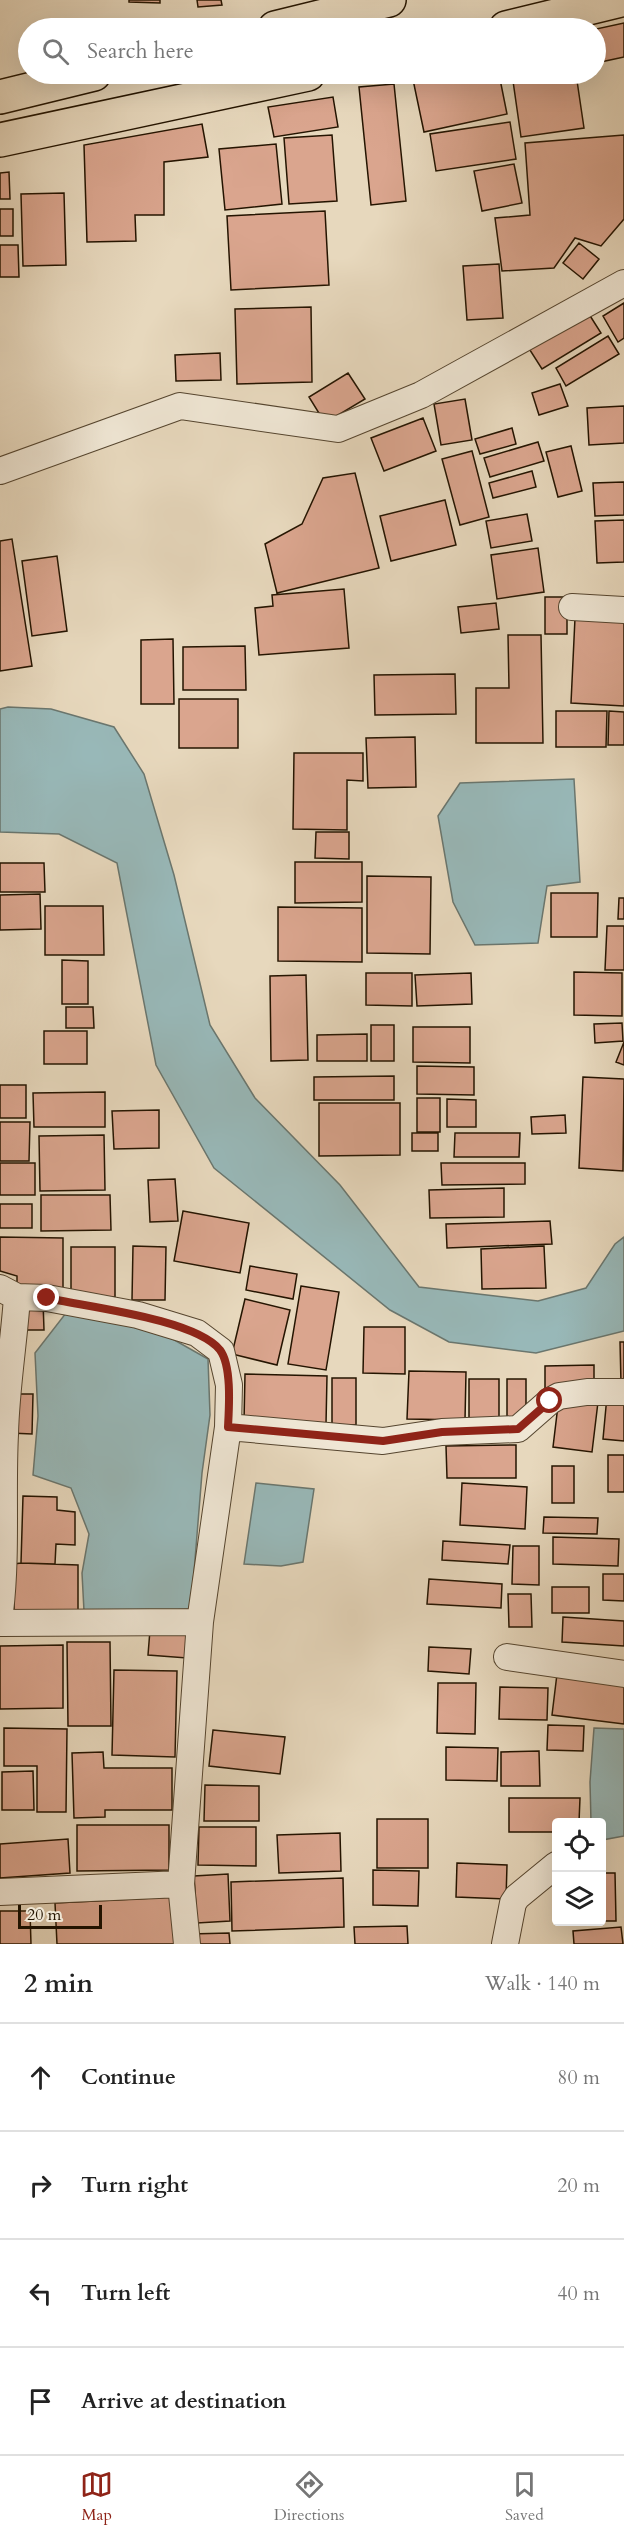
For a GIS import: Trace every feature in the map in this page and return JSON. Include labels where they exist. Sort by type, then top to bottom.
[{"type":"highway","points":[[316,18],[389,0]]},
{"type":"highway","points":[[547,18],[621,0]]},
{"type":"highway","points":[[0,97],[53,84]]},
{"type":"highway","points":[[0,140],[261,84]]},
{"type":"street","points":[[0,471],[180,406],[338,429],[421,395],[624,283]]},
{"type":"street","points":[[572,607],[624,610]]},
{"type":"street","points":[[0,1612],[3,1586],[2,1520],[5,1431],[14,1343],[8,1292],[138,1315],[197,1333],[221,1351],[230,1385],[228,1427],[200,1622],[180,1884],[187,1944]]},
{"type":"street","points":[[228,1427],[383,1441],[442,1432],[518,1429],[559,1396],[587,1392],[624,1392]]},
{"type":"street","points":[[0,1623],[200,1622]]},
{"type":"street","points":[[507,1657],[624,1674]]},
{"type":"street","points":[[505,1944],[513,1904],[517,1897],[552,1868]]},
{"type":"street","points":[[0,1892],[180,1884]]},
{"type":"water","points":[[8,707],[51,709],[114,727],[144,774],[174,875],[210,1025],[255,1098],[340,1185],[419,1287],[538,1301],[586,1288],[615,1244],[624,1237],[624,1331],[536,1353],[449,1342],[390,1310],[214,1168],[156,1065],[117,863],[59,834],[0,832],[0,709]]},
{"type":"water","points":[[574,779],[580,882],[547,886],[538,943],[475,945],[453,902],[438,816],[460,783]]},
{"type":"water","points":[[66,1313],[162,1333],[208,1359],[210,1415],[202,1473],[191,1609],[84,1611],[82,1573],[89,1534],[71,1488],[33,1475],[38,1416],[35,1353]]},
{"type":"water","points":[[256,1483],[314,1489],[303,1562],[281,1566],[244,1564]]},
{"type":"water","points":[[594,1728],[624,1729],[624,1836],[606,1839],[606,1818],[591,1818],[590,1782]]},
{"type":"building","points":[[129,0],[160,0],[160,3],[129,2]]},
{"type":"building","points":[[197,0],[221,0],[222,5],[198,7]]},
{"type":"building","points":[[624,23],[624,57],[606,61],[606,27]]},
{"type":"building","points":[[394,84],[406,201],[371,205],[359,87]]},
{"type":"building","points":[[414,84],[501,84],[507,114],[424,132]]},
{"type":"building","points":[[513,84],[577,84],[584,128],[521,137]]},
{"type":"building","points":[[333,97],[338,127],[274,137],[268,107]]},
{"type":"building","points":[[510,122],[516,159],[436,171],[430,134]]},
{"type":"building","points":[[202,124],[208,157],[164,162],[164,215],[135,215],[136,241],[87,242],[84,145]]},
{"type":"building","points":[[332,135],[337,201],[289,204],[284,138]]},
{"type":"building","points":[[624,135],[624,219],[601,246],[575,238],[554,268],[502,271],[495,218],[530,215],[525,143]]},
{"type":"building","points":[[276,144],[282,204],[225,210],[219,149]]},
{"type":"building","points":[[514,164],[522,203],[482,211],[474,171]]},
{"type":"building","points":[[9,172],[10,199],[0,199],[0,173]]},
{"type":"building","points":[[64,193],[66,265],[23,266],[21,194]]},
{"type":"building","points":[[0,209],[13,209],[13,236],[0,236]]},
{"type":"building","points":[[325,211],[329,285],[231,290],[227,216]]},
{"type":"building","points":[[579,243],[599,259],[583,279],[563,263]]},
{"type":"building","points":[[0,245],[18,245],[19,277],[0,277]]},
{"type":"building","points":[[499,264],[503,318],[467,320],[463,266]]},
{"type":"building","points":[[624,303],[624,338],[618,342],[603,316]]},
{"type":"building","points":[[311,307],[312,382],[237,384],[235,309]]},
{"type":"building","points":[[587,311],[601,333],[542,369],[528,347]]},
{"type":"building","points":[[608,336],[619,354],[566,386],[556,368]]},
{"type":"building","points":[[220,353],[221,380],[176,381],[175,355]]},
{"type":"building","points":[[348,373],[365,399],[325,423],[309,397]]},
{"type":"building","points":[[560,384],[568,406],[539,415],[532,393]]},
{"type":"building","points":[[465,399],[472,440],[441,445],[434,404]]},
{"type":"building","points":[[624,406],[624,443],[589,445],[587,408]]},
{"type":"building","points":[[423,418],[436,451],[384,471],[371,438]]},
{"type":"building","points":[[512,428],[516,444],[480,454],[475,439]]},
{"type":"building","points":[[538,442],[544,461],[490,477],[484,458]]},
{"type":"building","points":[[571,446],[582,491],[558,497],[546,452]]},
{"type":"building","points":[[472,451],[489,517],[460,525],[442,459]]},
{"type":"building","points":[[532,471],[536,487],[493,498],[489,483]]},
{"type":"building","points":[[355,473],[379,568],[277,593],[265,544],[302,524],[323,478]]},
{"type":"building","points":[[624,482],[624,515],[595,516],[593,483]]},
{"type":"building","points":[[445,500],[456,545],[391,561],[380,516]]},
{"type":"building","points":[[527,514],[532,541],[491,548],[486,521]]},
{"type":"building","points":[[624,520],[624,562],[597,563],[595,521]]},
{"type":"building","points":[[12,539],[32,666],[0,671],[0,541]]},
{"type":"building","points":[[538,548],[544,592],[497,599],[491,555]]},
{"type":"building","points":[[57,556],[67,631],[32,636],[22,561]]},
{"type":"building","points":[[344,589],[349,648],[259,655],[255,608],[273,606],[272,595]]},
{"type":"building","points":[[545,597],[567,597],[567,634],[545,634]]},
{"type":"building","points":[[496,603],[499,629],[461,633],[458,607]]},
{"type":"building","points":[[575,618],[624,620],[624,706],[571,703]]},
{"type":"building","points":[[508,635],[541,635],[543,743],[476,743],[476,688],[509,688]]},
{"type":"building","points":[[173,639],[174,704],[141,704],[141,640]]},
{"type":"building","points":[[245,646],[246,690],[183,690],[183,647]]},
{"type":"building","points":[[455,674],[456,714],[375,715],[374,675]]},
{"type":"building","points":[[179,699],[238,699],[238,748],[179,748]]},
{"type":"building","points":[[556,711],[607,711],[606,747],[556,747]]},
{"type":"building","points":[[609,711],[624,712],[624,745],[608,745]]},
{"type":"building","points":[[415,737],[416,787],[368,788],[366,738]]},
{"type":"building","points":[[294,753],[363,753],[363,781],[347,780],[347,830],[293,829]]},
{"type":"building","points":[[316,832],[349,832],[349,859],[315,858]]},
{"type":"building","points":[[295,862],[362,862],[362,902],[295,903]]},
{"type":"building","points":[[0,863],[44,863],[45,892],[0,892]]},
{"type":"building","points":[[367,876],[431,877],[430,954],[367,953]]},
{"type":"building","points":[[551,893],[598,893],[597,937],[551,937]]},
{"type":"building","points":[[40,894],[41,929],[0,930],[0,895]]},
{"type":"building","points":[[619,898],[624,898],[624,919],[618,919]]},
{"type":"building","points":[[45,906],[103,906],[104,955],[45,955]]},
{"type":"building","points":[[278,907],[362,908],[362,962],[278,961]]},
{"type":"building","points":[[607,926],[624,926],[624,970],[605,970]]},
{"type":"building","points":[[62,960],[88,961],[88,1004],[62,1004]]},
{"type":"building","points":[[574,972],[622,973],[622,1016],[574,1015]]},
{"type":"building","points":[[366,973],[412,973],[412,1006],[366,1005]]},
{"type":"building","points":[[471,973],[472,1004],[417,1006],[415,975]]},
{"type":"building","points":[[306,975],[308,1060],[271,1061],[270,976]]},
{"type":"building","points":[[66,1007],[93,1007],[94,1028],[66,1028]]},
{"type":"building","points":[[622,1023],[623,1041],[595,1043],[594,1024]]},
{"type":"building","points":[[371,1025],[394,1025],[394,1061],[371,1061]]},
{"type":"building","points":[[413,1027],[470,1027],[470,1063],[413,1062]]},
{"type":"building","points":[[44,1031],[87,1031],[87,1064],[44,1064]]},
{"type":"building","points":[[367,1034],[367,1061],[317,1061],[317,1035]]},
{"type":"building","points":[[624,1042],[624,1065],[616,1062]]},
{"type":"building","points":[[417,1066],[474,1067],[474,1095],[417,1094]]},
{"type":"building","points":[[394,1076],[394,1100],[314,1100],[314,1077]]},
{"type":"building","points":[[583,1077],[624,1079],[623,1171],[579,1168]]},
{"type":"building","points":[[0,1085],[26,1085],[26,1118],[0,1118]]},
{"type":"building","points":[[105,1092],[105,1127],[34,1127],[33,1093]]},
{"type":"building","points":[[417,1098],[440,1098],[440,1132],[417,1132]]},
{"type":"building","points":[[447,1099],[476,1100],[476,1127],[447,1127]]},
{"type":"building","points":[[319,1103],[400,1103],[400,1155],[319,1156]]},
{"type":"building","points":[[159,1110],[159,1148],[114,1149],[112,1111]]},
{"type":"building","points":[[565,1115],[566,1133],[532,1134],[531,1117]]},
{"type":"building","points":[[0,1122],[30,1122],[29,1161],[0,1161]]},
{"type":"building","points":[[412,1133],[438,1133],[438,1151],[412,1151]]},
{"type":"building","points":[[455,1133],[520,1133],[519,1157],[454,1157]]},
{"type":"building","points":[[104,1135],[105,1190],[40,1191],[39,1136]]},
{"type":"building","points":[[0,1163],[35,1163],[35,1195],[0,1195]]},
{"type":"building","points":[[441,1163],[525,1163],[525,1184],[442,1185]]},
{"type":"building","points":[[175,1179],[178,1221],[150,1222],[148,1180]]},
{"type":"building","points":[[504,1188],[504,1217],[430,1218],[429,1190]]},
{"type":"building","points":[[41,1195],[110,1195],[111,1230],[41,1231]]},
{"type":"building","points":[[0,1204],[32,1204],[32,1228],[0,1228]]},
{"type":"building","points":[[183,1211],[249,1223],[240,1273],[174,1261]]},
{"type":"building","points":[[550,1221],[552,1244],[447,1248],[446,1224]]},
{"type":"building","points":[[0,1237],[63,1238],[63,1293],[17,1292],[17,1276],[0,1271]]},
{"type":"building","points":[[133,1246],[166,1247],[165,1300],[132,1300]]},
{"type":"building","points":[[544,1246],[546,1288],[482,1289],[481,1249]]},
{"type":"building","points":[[71,1247],[115,1247],[115,1297],[71,1297]]},
{"type":"building","points":[[250,1266],[297,1274],[293,1299],[246,1290]]},
{"type":"building","points":[[301,1286],[339,1292],[326,1370],[288,1364]]},
{"type":"building","points":[[245,1299],[290,1310],[277,1365],[232,1354]]},
{"type":"building","points":[[20,1301],[43,1301],[44,1330],[21,1330]]},
{"type":"building","points":[[364,1327],[405,1327],[405,1374],[363,1373]]},
{"type":"building","points":[[620,1342],[624,1342],[624,1382],[621,1383]]},
{"type":"building","points":[[594,1365],[594,1389],[545,1389],[545,1366]]},
{"type":"building","points":[[409,1371],[466,1372],[465,1420],[407,1419]]},
{"type":"building","points":[[245,1374],[327,1376],[326,1424],[244,1422]]},
{"type":"building","points":[[332,1378],[356,1378],[356,1425],[332,1425]]},
{"type":"building","points":[[469,1379],[499,1379],[499,1422],[469,1422]]},
{"type":"building","points":[[507,1379],[526,1379],[526,1419],[507,1419]]},
{"type":"building","points":[[11,1394],[33,1394],[32,1434],[10,1433]]},
{"type":"building","points":[[607,1396],[624,1398],[624,1441],[603,1439]]},
{"type":"building","points":[[559,1397],[598,1402],[592,1452],[553,1447]]},
{"type":"building","points":[[516,1445],[516,1478],[447,1478],[446,1446]]},
{"type":"building","points":[[608,1455],[624,1455],[624,1492],[608,1492]]},
{"type":"building","points":[[552,1466],[574,1466],[574,1503],[552,1503]]},
{"type":"building","points":[[462,1483],[527,1487],[525,1529],[460,1525]]},
{"type":"building","points":[[23,1496],[57,1497],[57,1510],[75,1512],[75,1545],[56,1544],[55,1564],[21,1563]]},
{"type":"building","points":[[544,1517],[598,1518],[597,1534],[543,1533]]},
{"type":"building","points":[[553,1537],[619,1539],[618,1566],[553,1564]]},
{"type":"building","points":[[443,1541],[510,1545],[508,1564],[442,1560]]},
{"type":"building","points":[[513,1546],[539,1546],[539,1585],[512,1584]]},
{"type":"building","points":[[14,1564],[78,1565],[78,1614],[14,1614]]},
{"type":"building","points":[[603,1574],[624,1574],[624,1601],[603,1600]]},
{"type":"building","points":[[429,1579],[502,1584],[501,1608],[427,1604]]},
{"type":"building","points":[[552,1587],[589,1587],[589,1613],[552,1613]]},
{"type":"building","points":[[508,1594],[531,1594],[532,1627],[509,1627]]},
{"type":"building","points":[[563,1617],[624,1621],[624,1646],[562,1642]]},
{"type":"building","points":[[150,1630],[189,1633],[187,1658],[148,1655]]},
{"type":"building","points":[[67,1642],[110,1642],[111,1726],[68,1726]]},
{"type":"building","points":[[63,1645],[63,1708],[0,1709],[0,1646]]},
{"type":"building","points":[[429,1647],[471,1649],[469,1674],[428,1671]]},
{"type":"building","points":[[114,1670],[177,1671],[175,1757],[112,1755]]},
{"type":"building","points":[[557,1674],[624,1682],[624,1724],[552,1715]]},
{"type":"building","points":[[438,1683],[476,1683],[475,1734],[437,1733]]},
{"type":"building","points":[[500,1687],[548,1688],[547,1720],[499,1719]]},
{"type":"building","points":[[548,1725],[584,1726],[583,1751],[547,1750]]},
{"type":"building","points":[[4,1728],[67,1729],[66,1812],[37,1812],[37,1766],[4,1766]]},
{"type":"building","points":[[213,1730],[285,1737],[280,1774],[209,1766]]},
{"type":"building","points":[[446,1747],[498,1748],[497,1781],[446,1780]]},
{"type":"building","points":[[539,1751],[540,1786],[501,1786],[501,1752]]},
{"type":"building","points":[[103,1752],[104,1768],[172,1768],[172,1810],[105,1810],[105,1817],[74,1818],[72,1753]]},
{"type":"building","points":[[33,1771],[34,1810],[2,1810],[2,1772]]},
{"type":"building","points":[[205,1785],[259,1786],[259,1821],[204,1821]]},
{"type":"building","points":[[509,1798],[580,1798],[579,1818],[552,1818],[552,1832],[509,1832]]},
{"type":"building","points":[[377,1819],[428,1819],[428,1868],[377,1868]]},
{"type":"building","points":[[77,1825],[169,1825],[169,1870],[77,1871]]},
{"type":"building","points":[[199,1827],[256,1827],[256,1866],[198,1865]]},
{"type":"building","points":[[340,1833],[341,1871],[279,1873],[277,1835]]},
{"type":"building","points":[[68,1839],[70,1873],[0,1878],[0,1844]]},
{"type":"building","points":[[457,1863],[507,1865],[506,1899],[456,1897]]},
{"type":"building","points":[[373,1870],[419,1871],[418,1906],[373,1905]]},
{"type":"building","points":[[606,1873],[615,1873],[616,1921],[606,1921]]},
{"type":"building","points":[[228,1874],[230,1921],[197,1923],[194,1876]]},
{"type":"building","points":[[343,1878],[344,1927],[232,1931],[231,1882]]},
{"type":"building","points":[[173,1897],[175,1944],[57,1944],[55,1903]]},
{"type":"building","points":[[0,1911],[30,1911],[31,1944],[0,1944]]},
{"type":"building","points":[[407,1926],[408,1944],[355,1944],[354,1927]]},
{"type":"building","points":[[621,1927],[623,1944],[574,1944],[573,1931]]},
{"type":"building","points":[[229,1933],[230,1944],[191,1944],[190,1934]]},
{"type":"route","points":[[47,1298],[90,1308],[138,1315],[197,1333],[221,1351],[230,1385],[228,1427],[383,1441],[442,1432],[518,1429],[550,1401]]}]
